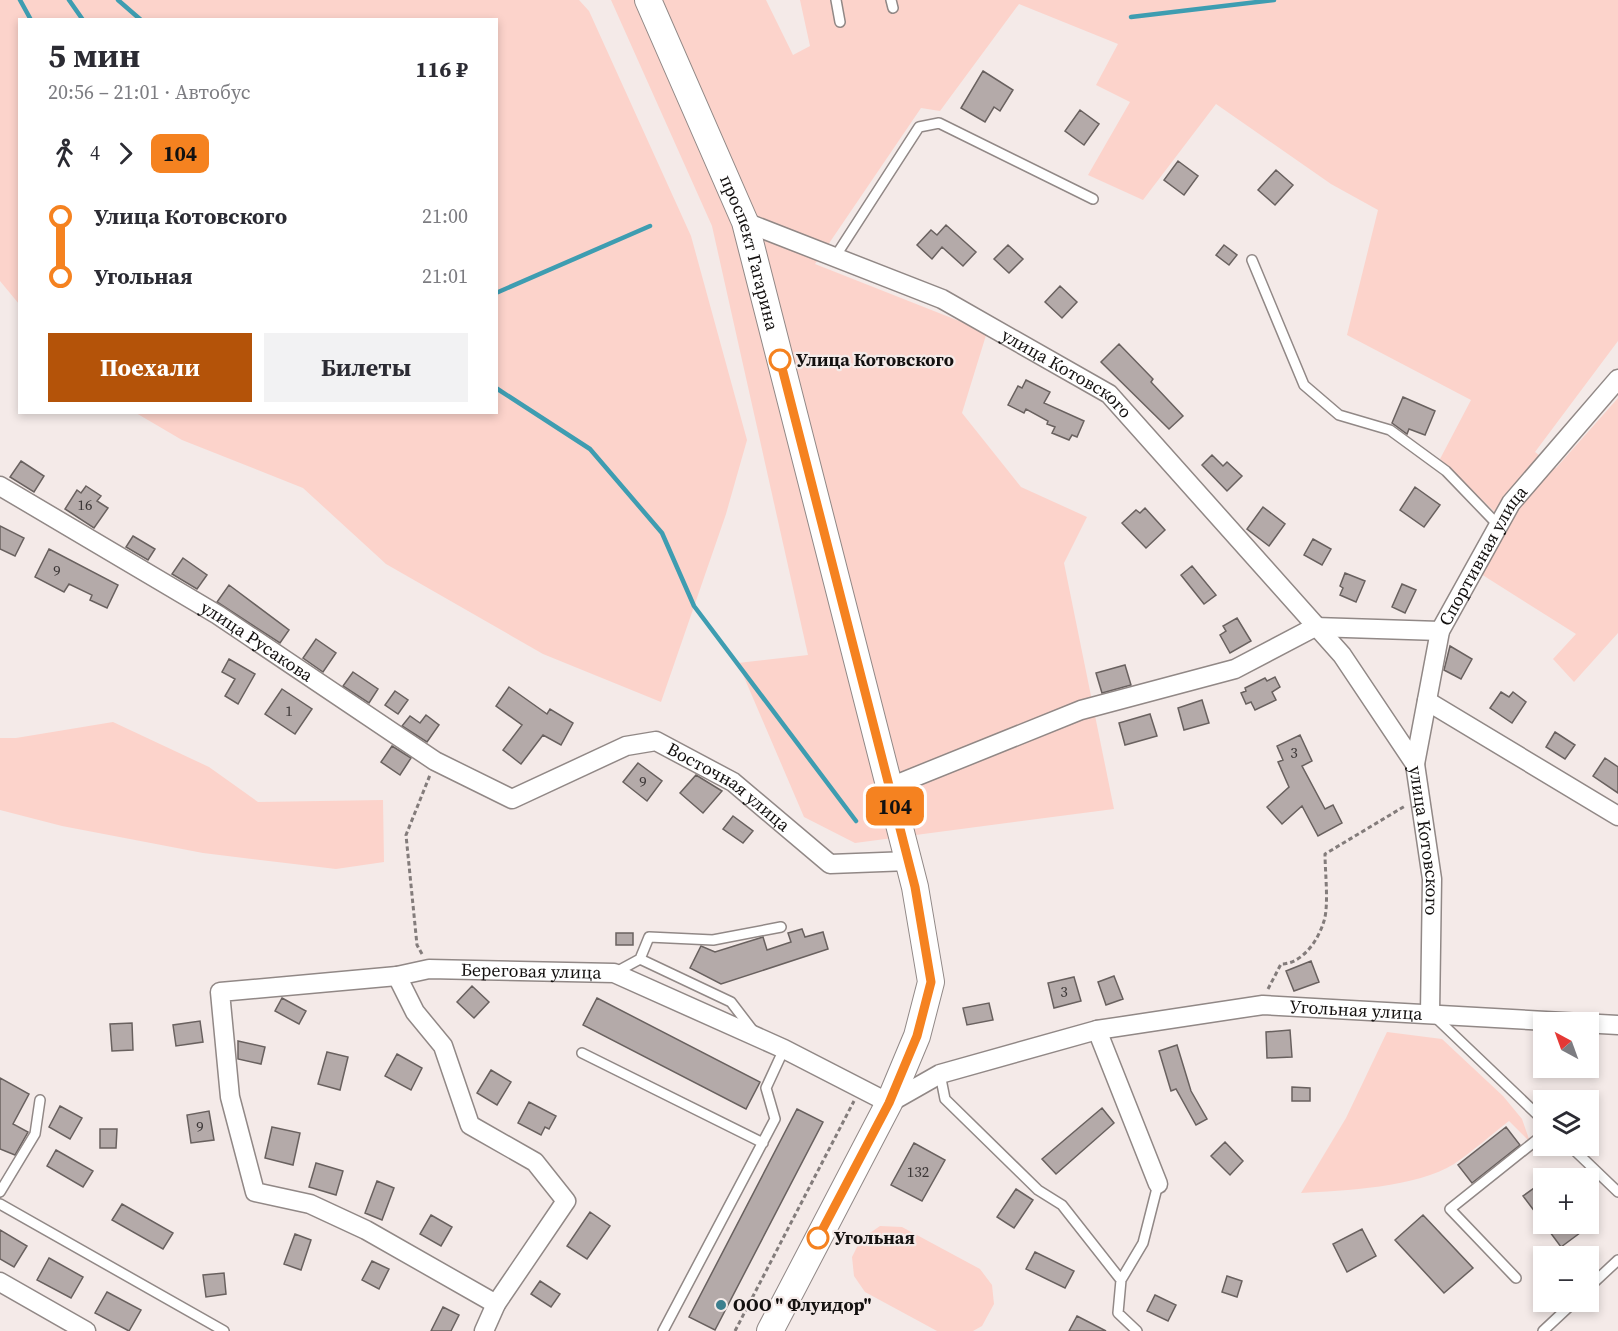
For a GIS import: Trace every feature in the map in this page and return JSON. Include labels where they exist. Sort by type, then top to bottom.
[{"type":"main road","name":"проспект Гагарина","points":[[648,0],[745,222],[909,861],[931,982],[917,1036],[889,1103],[770,1331]]},
{"type":"street","name":"улица Котовского","points":[[745,222],[942,299],[1109,394],[1342,655],[1415,764],[1432,879],[1430,1013]]},
{"type":"street","name":"Спортивная улица","points":[[1415,764],[1440,631],[1511,502],[1618,380]]},
{"type":"street","name":"улица Русакова","points":[[0,486],[218,615],[435,761],[512,799]]},
{"type":"street","points":[[890,787],[1081,710],[1235,669],[1315,627],[1440,631]]},
{"type":"street","points":[[1427,701],[1618,816]]},
{"type":"street","name":"Восточная улица","points":[[512,799],[626,746],[656,741],[733,782],[830,864],[909,861]]},
{"type":"street","name":"Береговая улица","points":[[496,1304],[357,1226],[310,1204],[255,1192],[230,1097],[220,992],[397,976],[429,969],[614,973],[784,1049],[889,1103]]},
{"type":"street","points":[[397,976],[414,1012],[443,1046],[470,1125],[535,1162],[567,1201],[496,1304],[484,1331]]},
{"type":"street","name":"Угольная улица","points":[[889,1103],[940,1074],[1097,1030],[1258,1006],[1430,1013],[1618,1025]]},
{"type":"street","points":[[1097,1030],[1158,1184]]},
{"type":"street","points":[[0,1282],[86,1331]]},
{"type":"lane","points":[[836,0],[840,22]]},
{"type":"lane","points":[[835,257],[919,127],[939,123],[1093,200]]},
{"type":"lane","points":[[1252,260],[1304,385],[1339,416],[1390,430],[1446,471],[1498,525]]},
{"type":"lane","points":[[614,973],[640,959],[649,937],[713,940],[781,927]]},
{"type":"lane","points":[[640,959],[731,1002],[760,1038]]},
{"type":"lane","points":[[1430,1013],[1533,1111]]},
{"type":"lane","points":[[663,1331],[775,1119],[766,1088],[784,1049]]},
{"type":"lane","points":[[582,1053],[763,1143]]},
{"type":"lane","points":[[940,1074],[945,1099],[1038,1190],[1062,1205],[1121,1280]]},
{"type":"lane","points":[[0,1192],[35,1134],[40,1100]]},
{"type":"lane","points":[[1516,1278],[1450,1209],[1533,1143]]},
{"type":"lane","points":[[1580,1156],[1618,1192]]},
{"type":"lane","points":[[1137,1331],[1118,1313],[1121,1280],[1143,1243],[1158,1184]]},
{"type":"lane","points":[[0,1204],[224,1331]]},
{"type":"lane","points":[[1599,1278],[1618,1260]]},
{"type":"lane","points":[[1543,1331],[1563,1312]]},
{"type":"path","points":[[429,969],[417,945],[406,835],[435,761]]},
{"type":"path","points":[[1258,1006],[1281,964],[1293,964],[1306,953],[1324,920],[1325,854],[1420,797]]},
{"type":"path","points":[[735,1331],[860,1089]]},
{"type":"shaded area","points":[[0,0],[579,0],[589,11],[691,236],[747,440],[726,514],[661,702],[543,654],[386,564],[303,488],[182,440],[138,414],[498,414],[498,18],[18,18],[18,303],[0,281]]},
{"type":"shaded area","points":[[611,0],[766,0],[793,55],[810,46],[800,0],[1618,0],[1618,341],[1535,452],[1556,468],[1618,398],[1618,633],[1574,682],[1553,659],[1576,634],[1481,574],[1504,521],[1440,459],[1471,400],[1347,335],[1378,210],[1331,184],[1216,104],[1143,200],[1088,175],[1130,102],[1096,85],[1118,44],[1019,4],[940,111],[921,108],[815,264],[987,332],[962,413],[1021,487],[1087,517],[1064,563],[1114,809],[855,843],[804,817],[738,663],[808,655],[712,226]]},
{"type":"shaded area","points":[[113,722],[209,767],[258,802],[383,800],[384,862],[336,869],[203,853],[62,826],[0,810],[0,738],[16,738]]},
{"type":"shaded area","points":[[1387,1032],[1442,1039],[1503,1096],[1522,1119],[1530,1142],[1509,1121],[1461,1159],[1439,1172],[1401,1183],[1301,1193],[1346,1118]]},
{"type":"shaded area","points":[[880,1226],[902,1227],[980,1269],[992,1285],[994,1304],[982,1326],[973,1331],[937,1331],[865,1292],[854,1276],[852,1257],[861,1239]]},
{"type":"building","points":[[983,71],[1013,90],[1000,111],[994,107],[985,122],[961,108]]},
{"type":"building","points":[[1080,110],[1099,124],[1084,145],[1065,131]]},
{"type":"building","points":[[1178,161],[1198,176],[1184,195],[1164,180]]},
{"type":"building","points":[[1276,170],[1293,185],[1275,205],[1258,190]]},
{"type":"building","points":[[946,225],[976,252],[963,266],[942,247],[932,259],[917,245],[931,230],[937,235]]},
{"type":"building","points":[[1008,245],[1023,259],[1009,273],[994,259]]},
{"type":"building","points":[[1224,245],[1237,255],[1229,265],[1216,255]]},
{"type":"building","points":[[1060,286],[1077,302],[1062,318],[1045,302]]},
{"type":"building","points":[[1119,344],[1153,379],[1151,382],[1183,416],[1169,429],[1101,362]]},
{"type":"building","points":[[1026,380],[1050,392],[1044,403],[1084,421],[1077,437],[1072,435],[1069,440],[1052,433],[1055,427],[1047,424],[1048,421],[1026,409],[1024,413],[1008,405],[1018,386],[1022,388]]},
{"type":"building","points":[[1403,397],[1435,411],[1425,435],[1409,429],[1407,434],[1392,423]]},
{"type":"building","points":[[1212,455],[1223,466],[1227,462],[1242,476],[1227,491],[1202,465]]},
{"type":"building","points":[[21,461],[44,476],[34,492],[10,477]]},
{"type":"building","points":[[86,486],[101,496],[97,501],[108,508],[94,528],[65,509],[77,490],[81,493]]},
{"type":"building","points":[[1415,487],[1440,505],[1424,527],[1400,510]]},
{"type":"building","points":[[1263,507],[1285,524],[1269,546],[1247,529]]},
{"type":"building","points":[[1145,508],[1165,530],[1146,548],[1122,523],[1136,510],[1140,513]]},
{"type":"building","points":[[0,526],[24,538],[15,556],[0,549]]},
{"type":"building","points":[[133,536],[155,549],[148,560],[126,547]]},
{"type":"building","points":[[1313,539],[1331,549],[1322,565],[1304,555]]},
{"type":"building","points":[[49,549],[118,585],[107,608],[90,600],[92,595],[69,584],[64,592],[35,577]]},
{"type":"building","points":[[183,558],[207,575],[197,589],[172,574]]},
{"type":"building","points":[[1192,566],[1216,595],[1204,604],[1181,575]]},
{"type":"building","points":[[1345,573],[1365,581],[1356,602],[1340,595],[1343,588],[1340,586]]},
{"type":"building","points":[[1402,584],[1416,590],[1405,613],[1392,607]]},
{"type":"building","points":[[229,585],[289,630],[280,643],[217,602]]},
{"type":"building","points":[[1237,618],[1251,641],[1230,653],[1220,635],[1226,631],[1223,626]]},
{"type":"building","points":[[316,639],[336,653],[323,672],[303,658]]},
{"type":"building","points":[[1450,646],[1472,659],[1461,679],[1444,670]]},
{"type":"building","points":[[229,659],[255,674],[238,704],[225,696],[235,679],[222,672]]},
{"type":"building","points":[[1125,665],[1131,685],[1102,693],[1096,673]]},
{"type":"building","points":[[353,672],[378,689],[369,703],[343,686]]},
{"type":"building","points":[[1275,677],[1280,687],[1272,692],[1276,700],[1255,710],[1251,702],[1246,704],[1241,693],[1246,691],[1245,688],[1265,678],[1267,681]]},
{"type":"building","points":[[509,687],[547,714],[550,709],[573,723],[561,745],[543,735],[521,764],[503,750],[522,725],[496,706]]},
{"type":"building","points":[[282,689],[312,709],[295,734],[265,714]]},
{"type":"building","points":[[395,691],[408,700],[398,714],[385,705]]},
{"type":"building","points":[[1501,692],[1509,697],[1513,692],[1526,702],[1512,723],[1490,708]]},
{"type":"building","points":[[1202,700],[1209,723],[1184,730],[1178,708]]},
{"type":"building","points":[[1150,714],[1157,736],[1125,745],[1119,723]]},
{"type":"building","points":[[426,715],[439,725],[427,742],[402,726],[410,716],[420,723]]},
{"type":"building","points":[[1555,732],[1575,745],[1565,759],[1546,747]]},
{"type":"building","points":[[1300,735],[1312,761],[1302,766],[1325,809],[1333,805],[1342,823],[1318,836],[1302,806],[1282,824],[1267,807],[1289,787],[1278,762],[1283,760],[1277,746]]},
{"type":"building","points":[[392,746],[411,758],[400,775],[381,762]]},
{"type":"building","points":[[1605,758],[1618,767],[1618,793],[1593,776]]},
{"type":"building","points":[[638,763],[662,781],[647,801],[623,782]]},
{"type":"building","points":[[696,775],[722,791],[703,813],[680,793]]},
{"type":"building","points":[[733,816],[753,831],[743,843],[723,829]]},
{"type":"building","points":[[802,929],[805,937],[823,932],[828,949],[721,984],[690,968],[701,946],[715,952],[763,937],[767,950],[791,942],[788,933]]},
{"type":"building","points":[[616,933],[633,933],[633,945],[616,945]]},
{"type":"building","points":[[1311,961],[1319,982],[1294,991],[1286,971]]},
{"type":"building","points":[[1114,976],[1123,999],[1106,1005],[1098,982]]},
{"type":"building","points":[[1074,977],[1081,1001],[1054,1008],[1048,983]]},
{"type":"building","points":[[472,986],[489,1002],[474,1018],[457,1002]]},
{"type":"building","points":[[282,998],[306,1011],[299,1024],[275,1011]]},
{"type":"building","points":[[597,998],[760,1082],[746,1109],[583,1025]]},
{"type":"building","points":[[989,1003],[993,1020],[967,1025],[963,1008]]},
{"type":"building","points":[[200,1021],[203,1042],[176,1046],[173,1025]]},
{"type":"building","points":[[132,1023],[133,1050],[112,1051],[110,1024]]},
{"type":"building","points":[[1290,1030],[1292,1057],[1267,1058],[1266,1032]]},
{"type":"building","points":[[238,1041],[265,1047],[261,1064],[238,1059]]},
{"type":"building","points":[[1177,1045],[1191,1091],[1207,1119],[1196,1125],[1176,1089],[1171,1091],[1159,1051]]},
{"type":"building","points":[[327,1052],[348,1057],[340,1090],[318,1084]]},
{"type":"building","points":[[397,1054],[422,1068],[411,1090],[385,1076]]},
{"type":"building","points":[[491,1070],[511,1082],[497,1105],[477,1093]]},
{"type":"building","points":[[0,1078],[29,1094],[13,1124],[28,1132],[15,1155],[0,1149]]},
{"type":"building","points":[[1292,1087],[1310,1088],[1310,1101],[1292,1101]]},
{"type":"building","points":[[529,1102],[556,1116],[549,1129],[545,1127],[541,1135],[518,1123]]},
{"type":"building","points":[[60,1106],[82,1118],[70,1139],[49,1127]]},
{"type":"building","points":[[1102,1108],[1114,1123],[1056,1174],[1042,1159]]},
{"type":"building","points":[[797,1109],[823,1122],[715,1330],[689,1317]]},
{"type":"building","points":[[209,1111],[214,1140],[191,1143],[187,1115]]},
{"type":"building","points":[[272,1127],[300,1133],[293,1165],[265,1158]]},
{"type":"building","points":[[1506,1127],[1520,1145],[1472,1183],[1458,1165]]},
{"type":"building","points":[[100,1129],[117,1129],[116,1148],[100,1148]]},
{"type":"building","points":[[1225,1142],[1243,1161],[1230,1175],[1211,1156]]},
{"type":"building","points":[[914,1143],[945,1160],[922,1201],[891,1185]]},
{"type":"building","points":[[56,1150],[93,1171],[83,1187],[47,1166]]},
{"type":"building","points":[[316,1163],[343,1171],[336,1195],[309,1187]]},
{"type":"building","points":[[377,1181],[394,1188],[382,1220],[365,1213]]},
{"type":"building","points":[[1016,1189],[1033,1200],[1014,1228],[997,1217]]},
{"type":"building","points":[[1533,1189],[1533,1209],[1523,1196]]},
{"type":"building","points":[[122,1204],[173,1233],[163,1249],[112,1220]]},
{"type":"building","points":[[590,1212],[610,1226],[587,1259],[567,1246]]},
{"type":"building","points":[[431,1215],[452,1227],[441,1246],[420,1234]]},
{"type":"building","points":[[1423,1215],[1473,1268],[1444,1293],[1395,1240]]},
{"type":"building","points":[[1362,1229],[1376,1256],[1347,1272],[1333,1244]]},
{"type":"building","points":[[0,1230],[27,1246],[14,1267],[0,1259]]},
{"type":"building","points":[[295,1234],[311,1240],[301,1270],[284,1264]]},
{"type":"building","points":[[1551,1234],[1579,1234],[1562,1246]]},
{"type":"building","points":[[1035,1252],[1074,1271],[1065,1288],[1026,1269]]},
{"type":"building","points":[[49,1258],[83,1277],[71,1298],[37,1280]]},
{"type":"building","points":[[372,1261],[389,1269],[379,1289],[362,1280]]},
{"type":"building","points":[[224,1273],[226,1294],[206,1297],[203,1275]]},
{"type":"building","points":[[1227,1276],[1242,1281],[1237,1297],[1222,1292]]},
{"type":"building","points":[[540,1281],[560,1294],[551,1307],[531,1294]]},
{"type":"building","points":[[107,1292],[141,1310],[129,1331],[95,1313]]},
{"type":"building","points":[[1155,1295],[1176,1305],[1168,1321],[1147,1311]]},
{"type":"building","points":[[443,1307],[459,1315],[451,1331],[431,1331]]},
{"type":"building","points":[[1077,1316],[1106,1331],[1069,1331]]},
{"type":"waterway","points":[[20,0],[30,18]]},
{"type":"waterway","points":[[69,0],[82,18]]},
{"type":"waterway","points":[[118,0],[139,18]]},
{"type":"waterway","points":[[1131,17],[1274,0]]},
{"type":"waterway","points":[[498,292],[650,226]]},
{"type":"waterway","points":[[498,389],[590,449],[662,533],[694,606],[856,821]]},
{"type":"bus line","name":"104","points":[[780,360],[915,887],[931,982],[917,1036],[889,1103],[818,1238]]},
{"type":"place","name":"Улица Котовского","points":[[780,360]]},
{"type":"place","name":"Угольная","points":[[818,1238]]},
{"type":"place","name":"ООО \" Флуидор\"","points":[[721,1305]]}]
